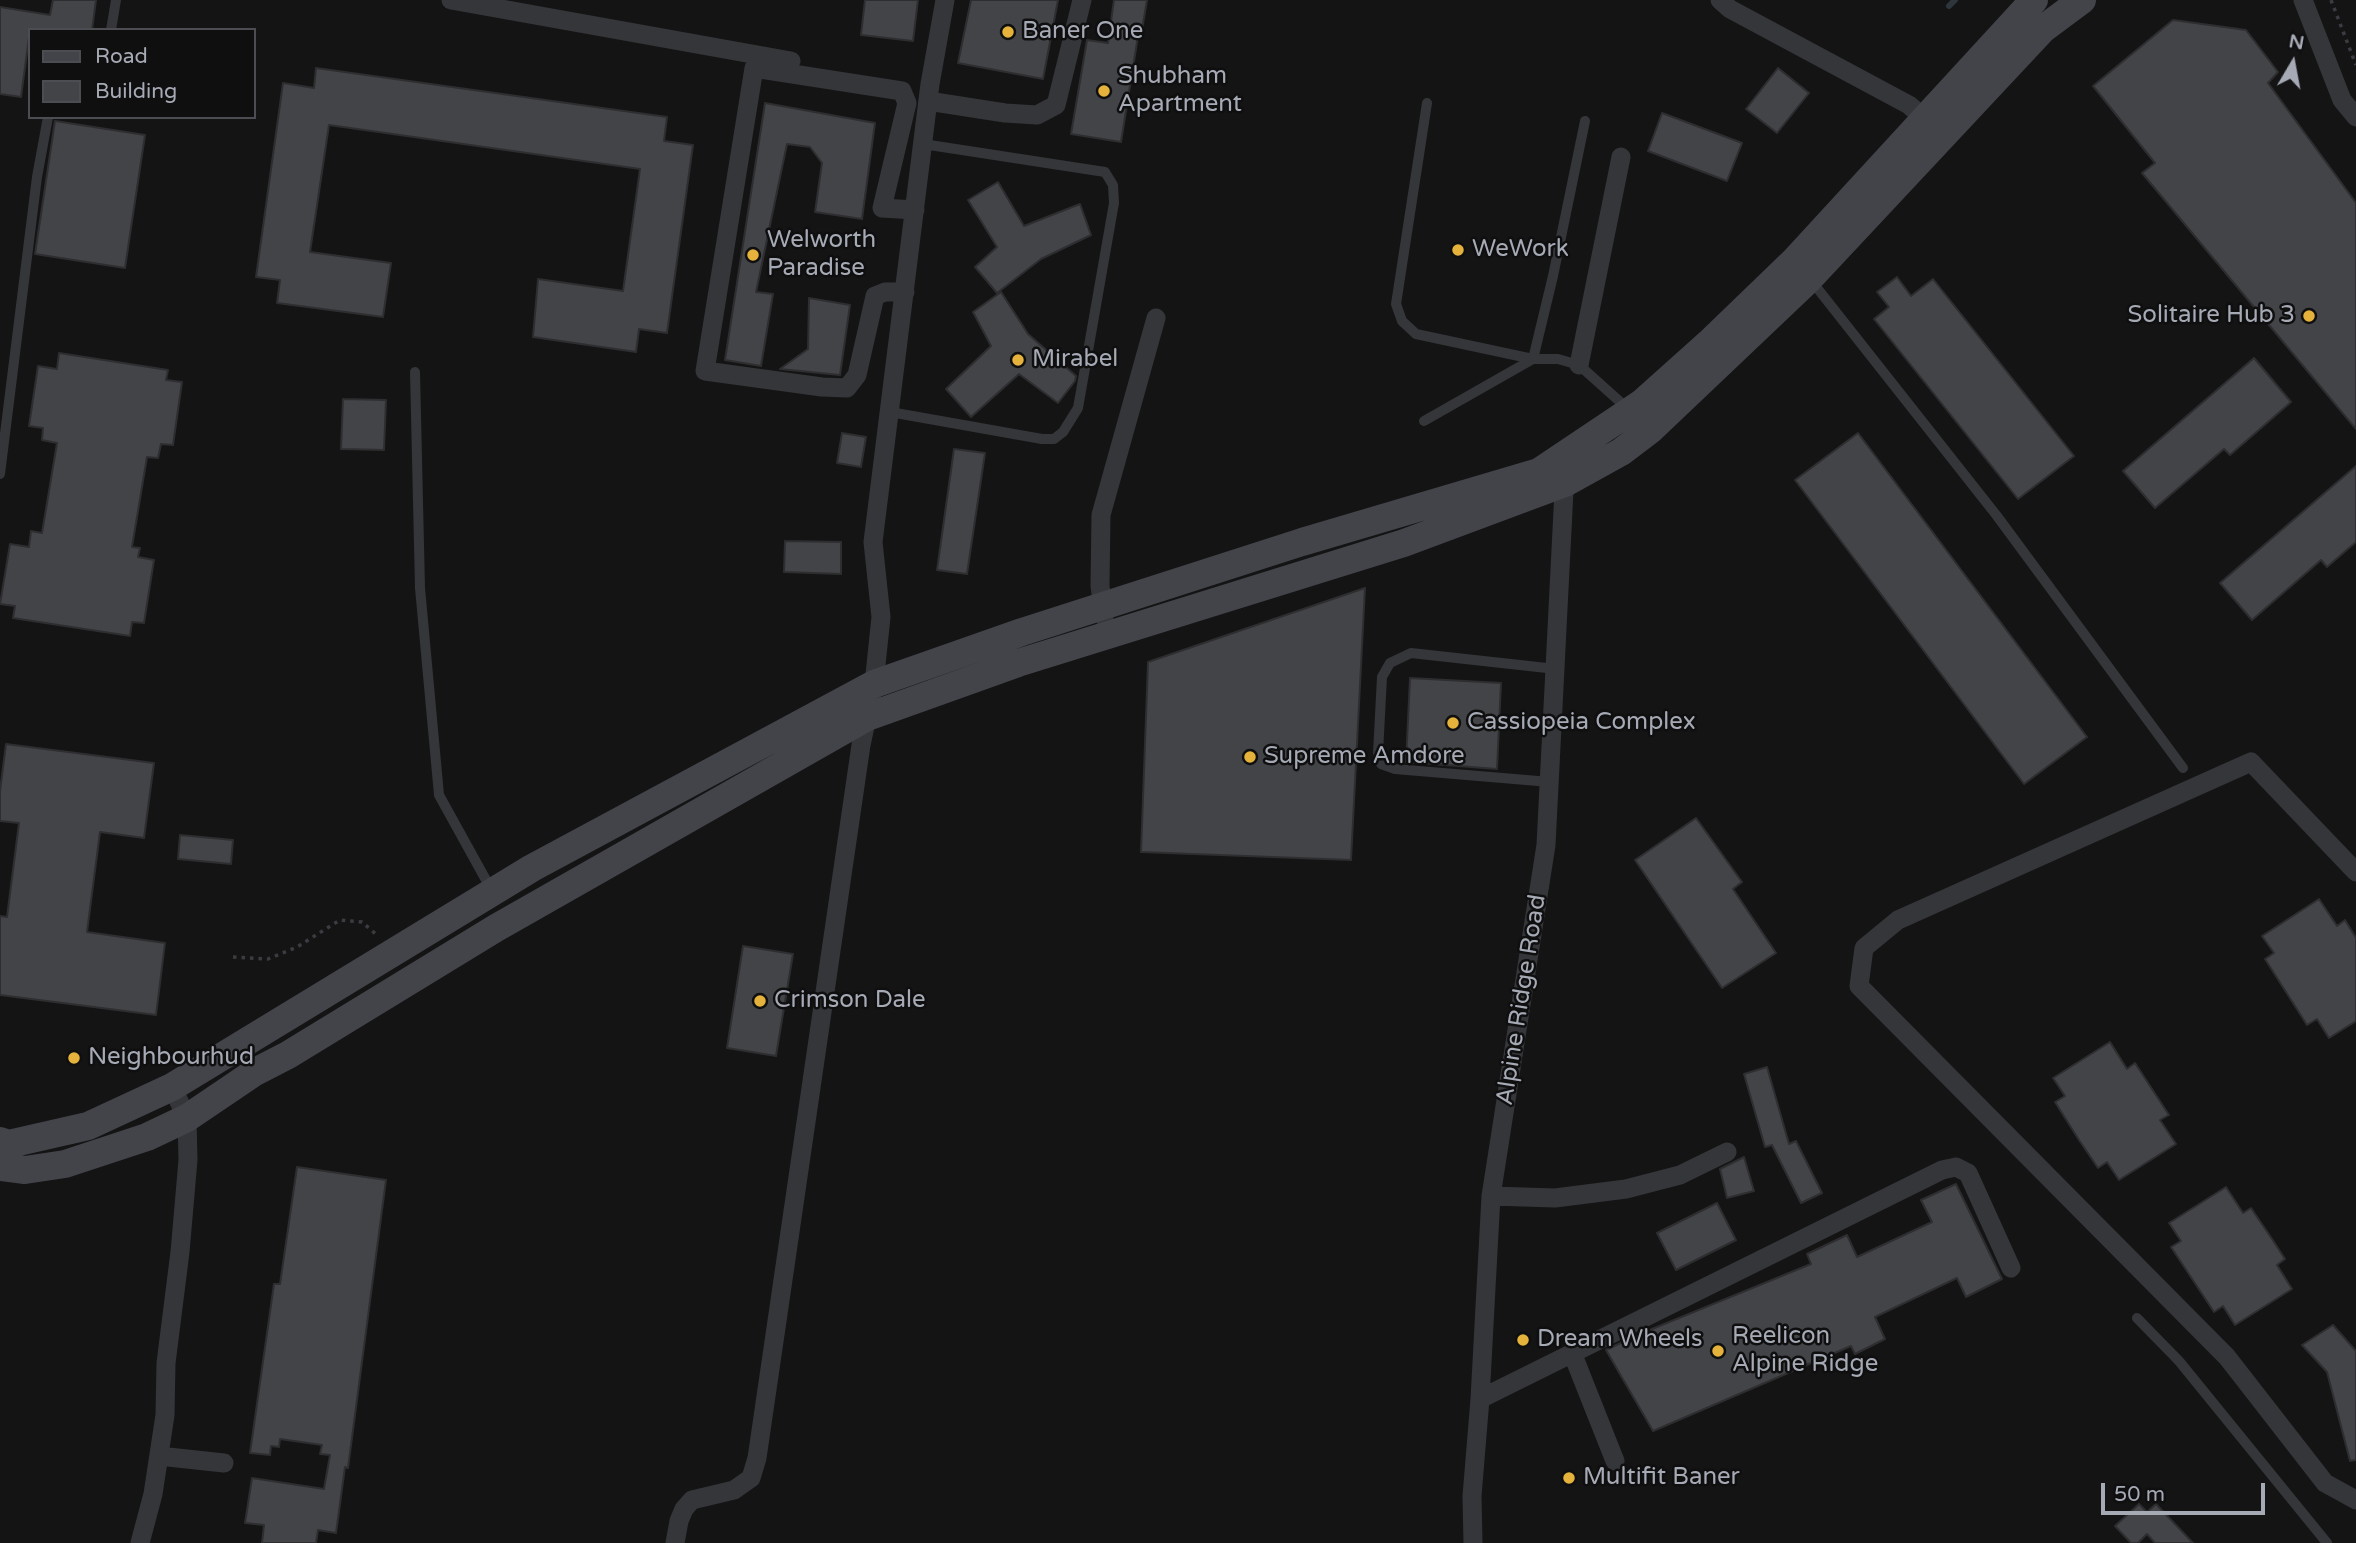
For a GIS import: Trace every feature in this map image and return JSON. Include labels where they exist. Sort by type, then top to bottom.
[{"type":"street","points":[[451,0],[929,93],[1005,113],[1037,115],[1056,105],[1082,0]]},
{"type":"street","points":[[675,1543],[679,1521],[692,1500],[734,1490],[751,1478],[757,1458],[859,758],[874,684],[881,617],[873,542],[929,93],[945,0]]},
{"type":"street","points":[[1720,0],[1730,9],[1909,105],[1935,127]]},
{"type":"street","points":[[0,1167],[25,1170],[65,1164],[147,1137],[187,1118],[255,1072],[288,1055],[496,928],[867,717],[1018,663],[1404,542],[1565,469],[1640,421],[1810,279],[1935,127],[2034,0]]},
{"type":"street","points":[[1640,421],[1709,343],[1796,259],[2043,29],[2082,0]]},
{"type":"street","points":[[2303,0],[2342,100],[2356,117]]},
{"type":"street","points":[[905,292],[885,292],[875,296],[857,375],[847,388],[705,371],[754,68],[902,91],[906,103],[882,208],[915,210]]},
{"type":"street","points":[[1579,365],[1621,157]]},
{"type":"street","points":[[1106,636],[1102,606],[1101,514],[1156,318]]},
{"type":"street","points":[[0,1141],[9,1144],[88,1126],[172,1087],[532,869],[874,684],[1102,606],[1302,542],[1539,472],[1565,469]]},
{"type":"street","name":"Alpine Ridge Road","points":[[1473,1543],[1472,1496],[1491,1196],[1546,845],[1565,469]]},
{"type":"street","points":[[2356,872],[2251,762],[1898,920],[1864,948],[1859,986],[2227,1357],[2325,1483],[2356,1500]]},
{"type":"street","points":[[140,1543],[153,1494],[165,1415],[166,1363],[187,1174],[187,1118],[172,1087]]},
{"type":"street","points":[[1491,1196],[1555,1198],[1626,1189],[1680,1175],[1727,1152]]},
{"type":"street","points":[[1480,1399],[1942,1170],[1956,1167],[1968,1173],[2011,1268]]},
{"type":"street","points":[[1573,1354],[1615,1461]]},
{"type":"street","points":[[159,1456],[223,1463]]},
{"type":"lane","points":[[111,28],[116,0]]},
{"type":"lane","points":[[1427,103],[1396,304],[1402,321],[1416,334],[1533,359],[1558,359],[1579,365],[1640,421]]},
{"type":"lane","points":[[0,474],[37,177],[48,119]]},
{"type":"lane","points":[[1424,421],[1533,359],[1553,276],[1584,121]]},
{"type":"lane","points":[[890,412],[1042,439],[1054,439],[1063,432],[1078,408],[1114,204],[1113,185],[1105,172],[923,144]]},
{"type":"lane","points":[[1810,279],[1997,516],[2183,768]]},
{"type":"lane","points":[[415,372],[420,588],[439,795],[493,893]]},
{"type":"lane","points":[[1550,782],[1395,769],[1381,764],[1378,752],[1382,677],[1390,663],[1411,653],[1556,669]]},
{"type":"lane","points":[[2137,1318],[2179,1361],[2327,1543]]},
{"type":"path","points":[[2331,0],[2356,65]]},
{"type":"path","points":[[233,957],[268,959],[297,947],[340,920],[362,922],[395,951]]},
{"type":"building","points":[[53,0],[96,0],[92,28],[28,28],[21,97],[0,94],[0,7],[50,15]]},
{"type":"building","points":[[865,0],[918,0],[913,41],[861,35]]},
{"type":"building","name":"Baner One","points":[[971,0],[1058,0],[1043,79],[958,63]]},
{"type":"building","name":"Shubham Apartment","points":[[1114,0],[1147,0],[1142,30],[1139,30],[1121,142],[1071,134],[1087,40],[1108,43]]},
{"type":"building","name":"Solitaire Hub 3","points":[[2173,20],[2246,30],[2278,72],[2268,83],[2356,203],[2356,429],[2142,173],[2155,163],[2093,86]]},
{"type":"building","points":[[316,68],[667,117],[664,141],[693,145],[667,333],[639,329],[636,352],[533,337],[538,279],[623,291],[640,169],[329,125],[310,252],[391,263],[383,317],[277,303],[280,280],[256,277],[283,83],[314,88]]},
{"type":"building","points":[[1778,68],[1809,93],[1777,133],[1746,109]]},
{"type":"building","name":"Welworth Paradise","points":[[765,103],[875,123],[862,219],[815,212],[822,163],[810,147],[787,144],[756,292],[773,294],[761,366],[725,360]]},
{"type":"building","points":[[1662,113],[1742,143],[1727,181],[1648,151]]},
{"type":"building","points":[[55,121],[145,135],[125,268],[35,254]]},
{"type":"building","points":[[998,182],[1024,226],[1080,204],[1091,235],[1041,259],[997,293],[975,267],[997,247],[968,200]]},
{"type":"building","points":[[1897,277],[1911,296],[1933,279],[2074,456],[2018,499],[1874,319],[1889,307],[1877,292]]},
{"type":"building","name":"Mirabel","points":[[1001,292],[1028,334],[1076,376],[1075,381],[1058,403],[1019,374],[971,417],[946,389],[991,346],[973,312]]},
{"type":"building","points":[[809,298],[850,305],[840,375],[780,369],[808,349]]},
{"type":"building","points":[[59,353],[168,370],[166,380],[182,382],[173,445],[161,444],[158,458],[147,457],[132,547],[140,548],[138,557],[154,560],[144,623],[132,622],[130,636],[13,618],[15,606],[0,604],[10,544],[29,547],[31,531],[42,533],[57,443],[42,440],[43,428],[29,426],[38,366],[57,369]]},
{"type":"building","points":[[2254,358],[2291,402],[2230,455],[2224,449],[2155,508],[2123,471]]},
{"type":"building","points":[[343,399],[386,400],[384,450],[341,449]]},
{"type":"building","points":[[842,433],[866,437],[861,467],[837,463]]},
{"type":"building","points":[[1858,433],[2087,737],[2024,784],[1795,480]]},
{"type":"building","points":[[954,449],[985,453],[967,574],[937,570]]},
{"type":"building","points":[[2356,466],[2356,542],[2327,567],[2321,560],[2252,620],[2220,583]]},
{"type":"building","points":[[785,541],[841,542],[841,574],[784,572]]},
{"type":"building","name":"Supreme Amdore","points":[[1365,588],[1351,860],[1141,852],[1148,662]]},
{"type":"building","name":"Cassiopeia Complex","points":[[1410,678],[1501,683],[1497,769],[1406,762]]},
{"type":"building","points":[[6,744],[154,763],[144,838],[100,832],[87,932],[165,943],[156,1015],[0,995],[0,916],[7,917],[19,823],[0,821],[0,791]]},
{"type":"building","points":[[1696,818],[1742,882],[1733,889],[1776,953],[1722,988],[1635,860]]},
{"type":"building","points":[[180,835],[233,840],[231,864],[178,859]]},
{"type":"building","points":[[2319,899],[2337,926],[2345,920],[2356,938],[2356,1021],[2329,1038],[2317,1019],[2307,1025],[2265,959],[2274,953],[2262,936]]},
{"type":"building","name":"Crimson Dale","points":[[743,946],[793,954],[776,1056],[727,1048]]},
{"type":"building","points":[[2110,1042],[2127,1069],[2135,1063],[2169,1115],[2160,1120],[2176,1144],[2119,1180],[2107,1162],[2098,1168],[2079,1140],[2055,1102],[2065,1096],[2053,1078]]},
{"type":"building","points":[[1767,1067],[1789,1144],[1796,1141],[1822,1193],[1801,1203],[1772,1145],[1765,1147],[1744,1074]]},
{"type":"building","points":[[1744,1157],[1754,1191],[1727,1198],[1720,1169]]},
{"type":"building","points":[[297,1167],[386,1180],[348,1468],[345,1467],[336,1533],[318,1530],[316,1543],[262,1543],[264,1525],[245,1523],[252,1478],[324,1489],[330,1455],[320,1454],[322,1445],[280,1439],[279,1447],[271,1446],[270,1455],[250,1453],[274,1284],[280,1284]]},
{"type":"building","points":[[1956,1184],[2002,1279],[1966,1297],[1957,1278],[1875,1317],[1885,1339],[1855,1354],[1851,1346],[1653,1431],[1606,1350],[1811,1264],[1807,1254],[1847,1235],[1857,1257],[1932,1222],[1921,1200]]},
{"type":"building","points":[[2226,1187],[2243,1213],[2251,1208],[2285,1259],[2277,1265],[2292,1289],[2235,1325],[2223,1306],[2214,1312],[2171,1247],[2181,1241],[2169,1223]]},
{"type":"building","points":[[1717,1203],[1736,1240],[1676,1270],[1657,1233]]},
{"type":"building","points":[[2333,1325],[2356,1351],[2356,1460],[2350,1461],[2327,1372],[2302,1345]]},
{"type":"building","points":[[2139,1504],[2147,1512],[2156,1504],[2193,1543],[2155,1543],[2147,1534],[2138,1543],[2131,1543],[2115,1526]]},
{"type":"waterway","points":[[1949,6],[1955,0]]},
{"type":"place","name":"Baner One","points":[[1008,32]]},
{"type":"place","name":"Shubham Apartment","points":[[1104,91]]},
{"type":"place","name":"WeWork","points":[[1458,250]]},
{"type":"place","name":"Welworth Paradise","points":[[753,255]]},
{"type":"place","name":"Solitaire Hub 3","points":[[2309,316]]},
{"type":"place","name":"Mirabel","points":[[1018,360]]},
{"type":"place","name":"Cassiopeia Complex","points":[[1453,723]]},
{"type":"place","name":"Supreme Amdore","points":[[1250,757]]},
{"type":"place","name":"Crimson Dale","points":[[760,1001]]},
{"type":"place","name":"Neighbourhud","points":[[74,1058]]},
{"type":"place","name":"Dream Wheels","points":[[1523,1340]]},
{"type":"place","name":"Reelicon Alpine Ridge","points":[[1718,1351]]},
{"type":"place","name":"Multifit Baner","points":[[1569,1478]]}]
